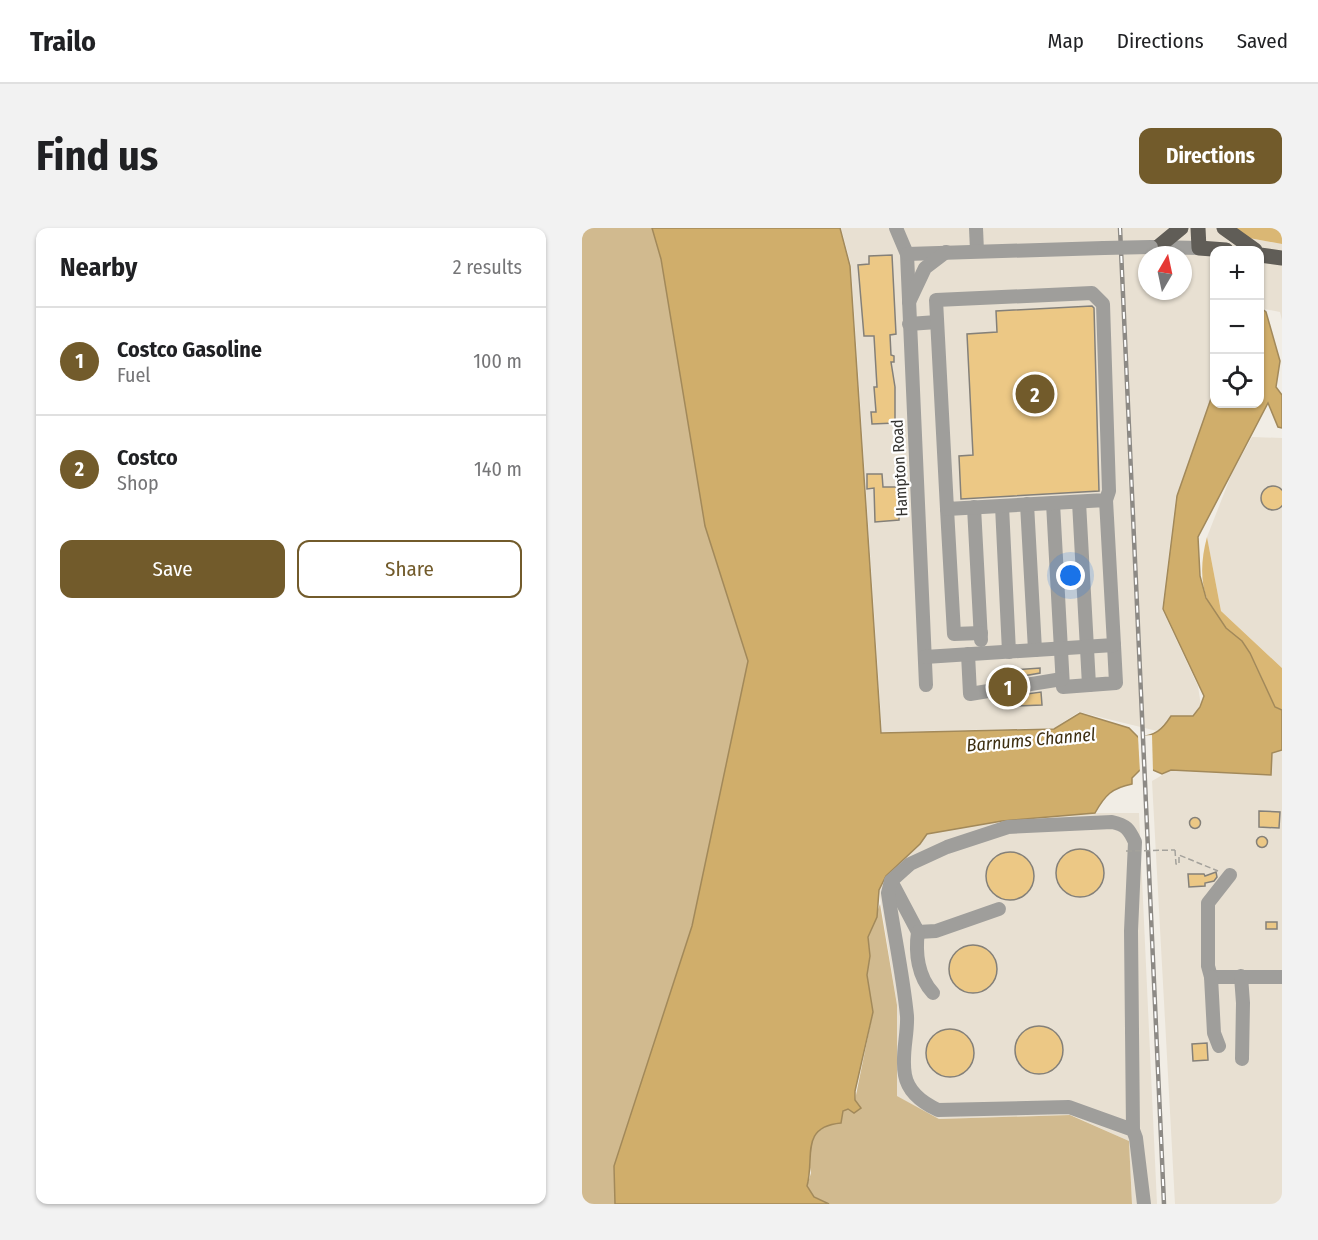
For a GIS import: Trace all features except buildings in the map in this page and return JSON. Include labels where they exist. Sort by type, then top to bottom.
[{"type":"main road","points":[[1155,246],[1181,228]]},
{"type":"main road","points":[[1198,228],[1199,248],[1210,249]]},
{"type":"main road","points":[[1224,228],[1265,255]]},
{"type":"street","name":"Hampton Road","points":[[896,228],[907,254],[926,685]]},
{"type":"street","points":[[976,228],[977,251]]},
{"type":"street","points":[[907,254],[1138,247]]},
{"type":"street","points":[[1192,248],[1199,248]]},
{"type":"street","name":"Hampton Road","points":[[908,304],[925,268],[946,252]]},
{"type":"street","points":[[981,633],[954,634],[936,300],[1092,293],[1102,304],[1109,491],[1106,500],[1116,683],[1063,687],[1053,503]]},
{"type":"street","points":[[909,324],[937,322]]},
{"type":"street","points":[[947,509],[1106,500]]},
{"type":"street","points":[[1079,502],[1089,685]]},
{"type":"street","points":[[1027,504],[1035,650]]},
{"type":"street","points":[[1002,506],[1009,652]]},
{"type":"street","points":[[974,507],[981,633],[975,654],[970,694],[1062,679]]},
{"type":"street","points":[[925,657],[1114,645]]},
{"type":"street","points":[[1135,1134],[1070,1107],[938,1110],[924,1103],[912,1091],[905,1076],[903,1045],[907,1018],[888,893],[891,881],[909,864],[947,847],[1008,827],[1112,822],[1125,824],[1135,842],[1131,931],[1135,1134],[1144,1204]]},
{"type":"street","points":[[1219,1046],[1214,1033],[1211,977],[1208,966],[1208,903],[1230,876]]},
{"type":"street","points":[[891,881],[918,932],[916,947],[924,983],[933,993]]},
{"type":"street","points":[[918,932],[936,931],[999,909]]},
{"type":"street","points":[[1241,976],[1242,1059]]},
{"type":"street","points":[[1211,977],[1282,977]]},
{"type":"path","points":[[1126,851],[1175,850],[1176,864],[1179,864],[1179,855],[1230,876]]},
{"type":"shaded area","points":[[582,228],[652,228],[661,259],[705,526],[748,661],[692,926],[614,1166],[615,1204],[582,1204]]},
{"type":"shaded area","points":[[841,228],[1249,228],[1249,238],[1282,244],[1282,320],[1280,312],[1264,309],[1264,246],[1210,246],[1210,408],[1216,408],[1219,415],[1176,496],[1162,609],[1198,686],[1201,706],[1193,716],[1171,716],[1157,731],[1079,712],[1054,728],[882,732],[851,265]]},
{"type":"shaded area","points":[[1234,228],[1282,228],[1282,244],[1249,238]]},
{"type":"shaded area","points":[[1252,437],[1282,438],[1282,668],[1221,611],[1207,537],[1232,473]]},
{"type":"shaded area","points":[[1207,537],[1221,611],[1282,668],[1282,710],[1275,707],[1247,648],[1217,618],[1206,597],[1202,574]]},
{"type":"shaded area","points":[[1282,750],[1282,1204],[1175,1204],[1152,781],[1171,770],[1271,775],[1272,753]]},
{"type":"shaded area","points":[[1094,813],[1139,813],[1157,1204],[1132,1204],[1129,1141],[1071,1115],[939,1119],[896,1096],[897,1005],[879,890],[886,876],[920,844],[927,834],[941,829]]},
{"type":"shaded area","points":[[880,904],[897,1005],[897,1096],[939,1119],[1070,1115],[1129,1141],[1132,1204],[829,1204],[814,1197],[807,1186],[811,1173],[808,1156],[810,1145],[817,1132],[830,1124],[855,1100],[873,1012],[867,975],[870,956],[868,936]]},
{"type":"water","name":"Barnums Channel","points":[[652,228],[840,228],[850,266],[881,733],[1054,729],[1080,713],[1129,728],[1138,737],[1158,731],[1171,716],[1193,716],[1204,696],[1163,609],[1177,496],[1210,401],[1210,408],[1264,408],[1264,310],[1280,361],[1276,387],[1282,395],[1282,428],[1278,427],[1268,403],[1198,537],[1200,576],[1206,598],[1226,628],[1242,641],[1275,707],[1282,710],[1282,750],[1272,753],[1271,775],[1171,770],[1162,774],[1153,770],[1140,770],[1132,778],[1132,784],[1110,793],[1095,813],[1002,821],[927,834],[920,844],[886,876],[879,890],[877,917],[868,937],[870,956],[867,975],[873,1012],[855,1091],[855,1100],[861,1108],[854,1113],[848,1109],[843,1111],[841,1123],[819,1131],[811,1146],[807,1186],[814,1197],[829,1204],[615,1204],[614,1166],[692,926],[748,661],[705,526],[661,259]]},
{"type":"pier","points":[[1152,735],[1153,772],[1140,773],[1138,736]]},
{"type":"railway","points":[[1120,228],[1164,1204]]},
{"type":"place","name":"Costco","points":[[1035,394]]},
{"type":"place","name":"Costco Gasoline","points":[[1008,687]]}]
